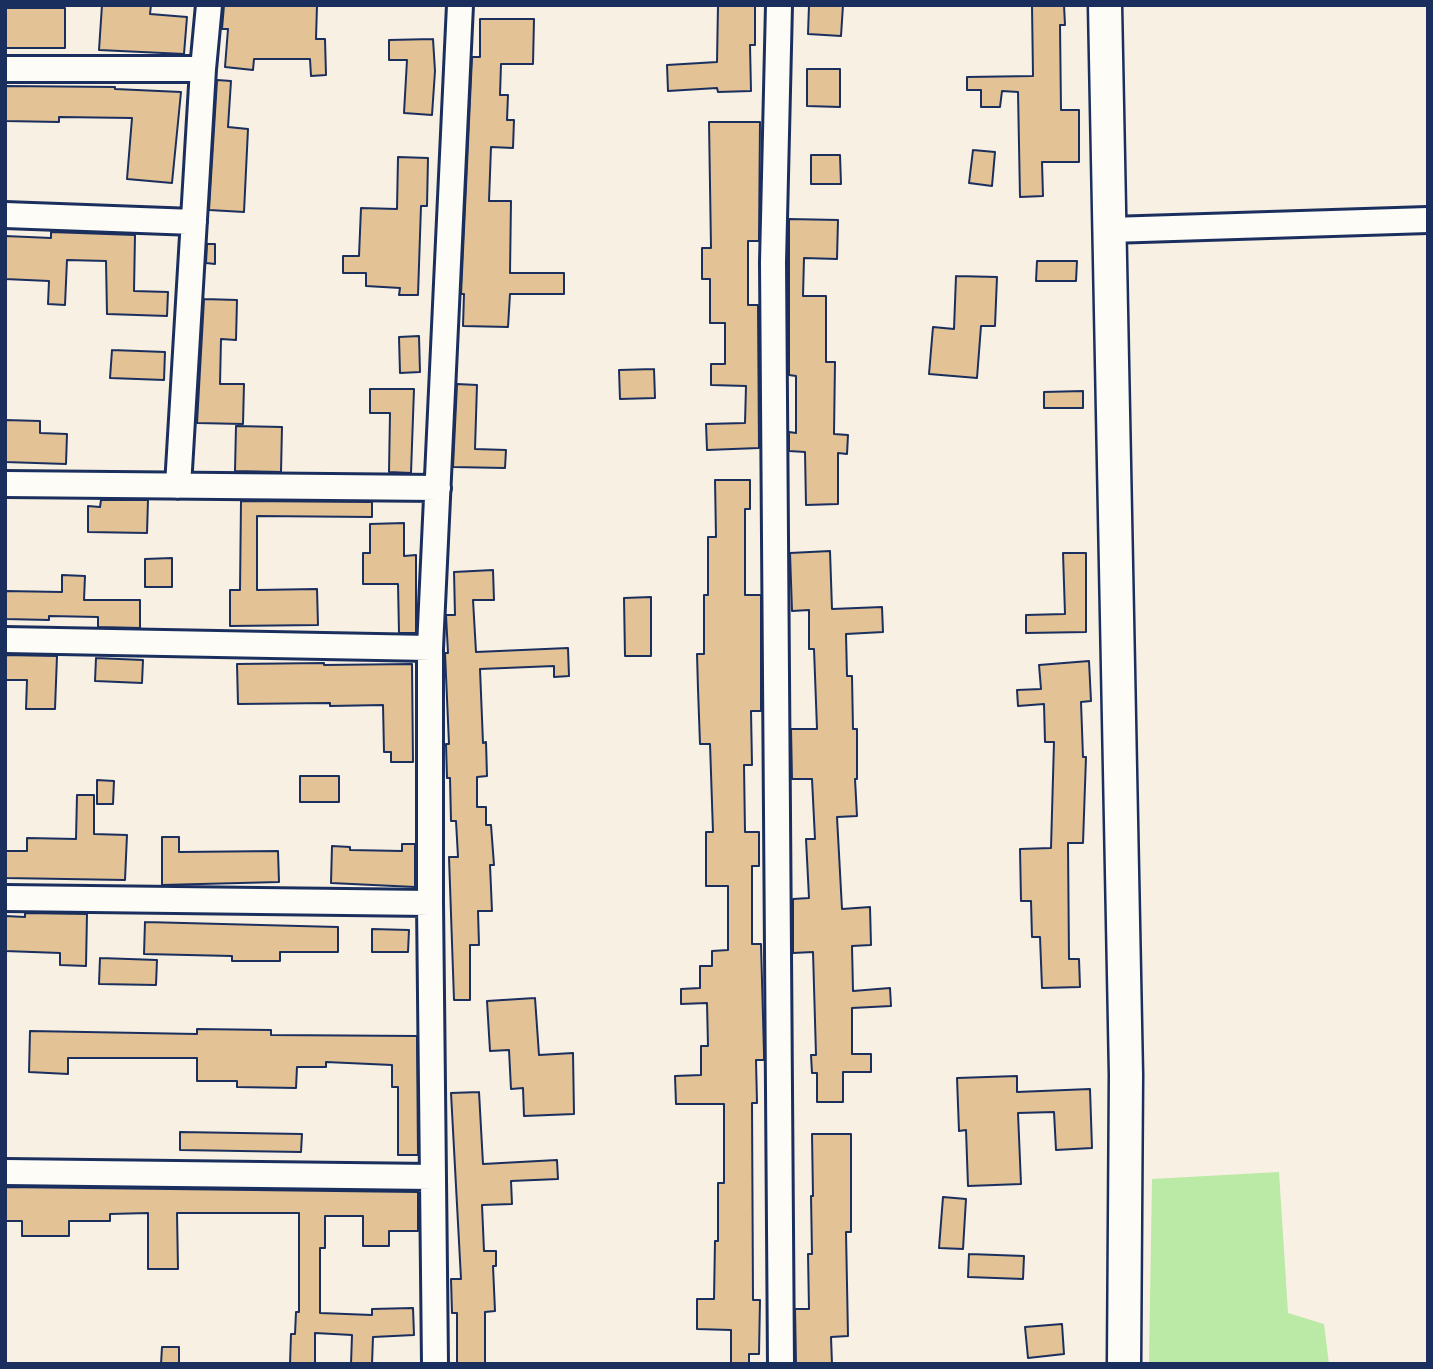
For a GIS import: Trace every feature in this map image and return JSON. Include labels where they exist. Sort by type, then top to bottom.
[{"type":"main road","points":[[1105,5],[1126,1075],[1124,1364]]},
{"type":"street","points":[[178,485],[209,5]]},
{"type":"street","points":[[435,1364],[430,648],[460,5]]},
{"type":"street","points":[[779,5],[773,276],[781,1364]]},
{"type":"street","points":[[5,69],[203,69]]},
{"type":"street","points":[[5,215],[194,222]]},
{"type":"street","points":[[1110,230],[1428,220]]},
{"type":"street","points":[[5,484],[438,488]]},
{"type":"street","points":[[5,640],[430,648]]},
{"type":"street","points":[[5,898],[430,903]]},
{"type":"street","points":[[5,1172],[432,1177]]},
{"type":"green space","points":[[1279,1172],[1288,1313],[1324,1324],[1329,1364],[1149,1364],[1152,1179]]},
{"type":"building","points":[[102,5],[151,5],[150,14],[187,17],[184,54],[99,50]]},
{"type":"building","points":[[224,5],[317,5],[316,39],[325,39],[326,75],[311,76],[310,59],[254,59],[253,70],[225,67],[228,29],[222,29]]},
{"type":"building","points":[[718,5],[755,5],[755,45],[750,45],[751,91],[718,92],[717,88],[668,91],[667,65],[717,62]]},
{"type":"building","points":[[809,5],[843,5],[841,36],[808,34]]},
{"type":"building","points":[[1032,5],[1064,5],[1065,25],[1060,25],[1061,110],[1079,110],[1079,162],[1042,162],[1043,196],[1020,197],[1018,92],[1002,91],[1000,107],[981,107],[981,90],[967,90],[967,77],[1033,76]]},
{"type":"building","points":[[5,8],[65,8],[65,48],[5,48]]},
{"type":"building","points":[[480,19],[534,19],[533,64],[501,64],[500,95],[508,95],[507,120],[514,120],[513,148],[491,147],[489,201],[511,201],[510,273],[564,273],[564,294],[510,294],[508,327],[463,326],[464,294],[461,294],[472,57],[480,57]]},
{"type":"building","points":[[433,39],[435,71],[432,115],[404,113],[407,60],[389,60],[389,40]]},
{"type":"building","points":[[807,69],[840,69],[840,107],[807,106]]},
{"type":"building","points":[[217,80],[231,81],[228,127],[248,129],[244,212],[209,210]]},
{"type":"building","points":[[5,86],[115,87],[181,92],[172,183],[127,179],[132,118],[59,117],[59,122],[5,121]]},
{"type":"building","points":[[709,122],[760,122],[759,241],[748,241],[748,305],[758,305],[759,448],[707,450],[706,424],[745,423],[746,386],[711,385],[711,364],[725,364],[725,323],[710,323],[710,279],[702,279],[702,248],[711,248]]},
{"type":"building","points":[[973,150],[995,152],[992,186],[969,183]]},
{"type":"building","points":[[811,155],[840,155],[841,184],[811,184]]},
{"type":"building","points":[[398,157],[428,158],[427,206],[421,206],[418,295],[399,295],[400,288],[366,286],[366,273],[343,273],[343,256],[359,256],[361,208],[397,209]]},
{"type":"building","points":[[789,219],[838,220],[837,259],[804,258],[803,296],[826,296],[826,362],[835,362],[834,434],[848,435],[847,454],[838,453],[838,504],[806,505],[805,452],[789,451],[789,432],[796,433],[796,376],[789,375]]},
{"type":"building","points":[[51,232],[135,235],[134,291],[168,292],[167,316],[107,314],[106,261],[67,260],[65,305],[48,304],[49,281],[5,279],[5,236],[51,238]]},
{"type":"building","points":[[207,244],[215,244],[215,264],[206,263]]},
{"type":"building","points":[[1037,261],[1077,261],[1076,281],[1036,281]]},
{"type":"building","points":[[956,276],[997,277],[995,326],[981,326],[977,378],[929,374],[933,327],[954,329]]},
{"type":"building","points":[[204,299],[237,300],[236,340],[221,339],[220,384],[244,384],[243,424],[197,423]]},
{"type":"building","points":[[419,336],[420,372],[400,373],[399,337]]},
{"type":"building","points":[[112,350],[165,352],[164,380],[110,378]]},
{"type":"building","points":[[654,369],[655,398],[620,399],[619,370]]},
{"type":"building","points":[[457,384],[477,385],[475,449],[506,450],[505,468],[453,467]]},
{"type":"building","points":[[370,389],[414,389],[411,473],[389,472],[390,413],[370,413]]},
{"type":"building","points":[[1083,391],[1083,408],[1044,408],[1044,392]]},
{"type":"building","points":[[5,420],[40,421],[40,433],[67,434],[66,464],[5,462]]},
{"type":"building","points":[[236,426],[282,427],[281,472],[235,471]]},
{"type":"building","points":[[715,480],[750,480],[750,509],[745,509],[745,595],[761,595],[761,711],[751,711],[752,765],[744,765],[745,832],[759,832],[759,866],[752,866],[752,944],[761,944],[764,1053],[764,1060],[756,1060],[757,1103],[752,1103],[753,1300],[760,1300],[759,1354],[749,1354],[749,1364],[731,1364],[731,1330],[697,1329],[697,1299],[714,1299],[718,1183],[724,1183],[724,1104],[676,1104],[675,1076],[701,1075],[701,1046],[708,1046],[707,1003],[681,1004],[681,989],[700,988],[700,966],[712,966],[712,951],[728,950],[728,886],[706,886],[706,832],[713,832],[710,744],[700,744],[697,654],[704,654],[708,537],[716,537]]},
{"type":"building","points":[[101,500],[148,500],[147,533],[88,532],[88,506],[100,507]]},
{"type":"building","points":[[241,501],[372,502],[372,517],[257,516],[257,590],[317,589],[318,625],[230,626],[230,590],[240,590]]},
{"type":"building","points":[[404,523],[404,556],[416,555],[416,633],[399,633],[398,584],[363,584],[363,553],[370,553],[370,524]]},
{"type":"building","points":[[830,551],[832,609],[882,607],[883,632],[846,634],[847,676],[852,676],[853,729],[857,729],[857,816],[837,817],[842,909],[870,907],[871,945],[852,946],[853,991],[890,988],[891,1006],[852,1008],[852,1054],[871,1054],[871,1072],[843,1072],[843,1102],[817,1102],[817,1073],[812,1073],[811,1055],[816,1055],[813,952],[793,953],[793,899],[809,898],[806,839],[815,839],[812,779],[792,779],[791,729],[817,729],[814,649],[809,649],[809,610],[792,611],[790,553]]},
{"type":"building","points":[[1063,553],[1086,553],[1086,632],[1026,633],[1026,615],[1065,614]]},
{"type":"building","points":[[172,558],[172,587],[145,587],[145,559]]},
{"type":"building","points":[[493,570],[494,600],[473,600],[476,652],[568,648],[569,676],[554,677],[554,666],[480,669],[487,776],[477,777],[477,807],[486,807],[486,825],[491,825],[494,865],[490,865],[492,911],[478,911],[479,945],[470,945],[470,1000],[454,1000],[449,857],[458,857],[456,821],[451,821],[450,778],[447,778],[446,744],[449,744],[446,615],[455,615],[454,572]]},
{"type":"building","points":[[62,575],[85,576],[84,600],[140,600],[140,628],[98,627],[98,617],[5,619],[5,591],[62,592]]},
{"type":"building","points":[[651,597],[651,656],[625,656],[624,598]]},
{"type":"building","points":[[5,655],[57,656],[55,709],[26,709],[27,680],[5,680]]},
{"type":"building","points":[[96,658],[143,660],[142,683],[95,681]]},
{"type":"building","points":[[1089,661],[1091,701],[1081,702],[1083,757],[1086,757],[1083,843],[1068,843],[1069,959],[1079,959],[1080,987],[1042,988],[1040,937],[1032,937],[1031,901],[1021,901],[1020,849],[1051,848],[1054,742],[1045,742],[1044,704],[1018,706],[1017,690],[1041,689],[1039,665]]},
{"type":"building","points":[[237,664],[412,664],[413,762],[391,762],[391,752],[384,752],[383,705],[238,704]]},
{"type":"building","points":[[300,776],[339,776],[339,802],[300,802]]},
{"type":"building","points":[[97,780],[114,781],[113,804],[97,804]]},
{"type":"building","points":[[77,795],[94,795],[94,834],[127,835],[125,880],[5,878],[5,851],[27,851],[27,838],[76,839]]},
{"type":"building","points":[[162,837],[179,837],[179,852],[278,851],[279,882],[162,885]]},
{"type":"building","points":[[402,844],[415,844],[415,887],[331,883],[332,846],[350,847],[350,850],[402,851]]},
{"type":"building","points":[[25,913],[87,914],[86,966],[60,965],[60,953],[5,951],[5,916],[25,917]]},
{"type":"building","points":[[145,922],[338,927],[338,952],[280,952],[280,961],[232,961],[232,956],[144,954]]},
{"type":"building","points":[[372,929],[409,930],[408,952],[372,952]]},
{"type":"building","points":[[100,958],[157,960],[156,985],[99,984]]},
{"type":"building","points":[[535,998],[539,1055],[573,1053],[574,1114],[524,1116],[523,1088],[511,1089],[509,1050],[490,1051],[487,1001]]},
{"type":"building","points":[[197,1029],[271,1030],[271,1035],[417,1036],[418,1155],[398,1155],[398,1087],[392,1087],[392,1065],[326,1062],[326,1067],[297,1067],[296,1088],[237,1087],[237,1081],[197,1081],[197,1058],[68,1058],[68,1074],[29,1072],[30,1031],[197,1034]]},
{"type":"building","points":[[1017,1076],[1017,1092],[1090,1089],[1092,1148],[1056,1150],[1054,1112],[1018,1113],[1021,1184],[968,1186],[966,1130],[959,1131],[957,1078]]},
{"type":"building","points":[[479,1092],[483,1164],[557,1160],[558,1179],[511,1181],[512,1204],[482,1205],[484,1251],[496,1251],[496,1266],[493,1266],[495,1311],[485,1312],[485,1364],[457,1364],[457,1313],[452,1313],[451,1279],[461,1279],[451,1093]]},
{"type":"building","points":[[180,1132],[302,1134],[301,1152],[180,1150]]},
{"type":"building","points":[[812,1134],[851,1134],[851,1232],[846,1232],[848,1336],[831,1337],[832,1364],[796,1364],[795,1309],[809,1309]]},
{"type":"building","points":[[5,1187],[418,1192],[418,1231],[389,1231],[389,1246],[363,1246],[363,1216],[325,1216],[325,1248],[320,1248],[320,1313],[372,1315],[372,1309],[413,1308],[414,1335],[373,1337],[372,1364],[351,1364],[352,1335],[315,1333],[315,1364],[290,1364],[291,1334],[295,1334],[296,1312],[299,1312],[299,1213],[177,1213],[178,1269],[148,1269],[148,1213],[110,1214],[110,1221],[69,1221],[69,1236],[22,1236],[22,1221],[5,1221]]},
{"type":"building","points":[[943,1197],[966,1199],[963,1249],[939,1248]]},
{"type":"building","points":[[969,1254],[1024,1256],[1023,1279],[968,1277]]},
{"type":"building","points":[[1062,1324],[1064,1354],[1028,1358],[1025,1327]]},
{"type":"building","points":[[162,1347],[179,1347],[179,1364],[161,1364]]}]
